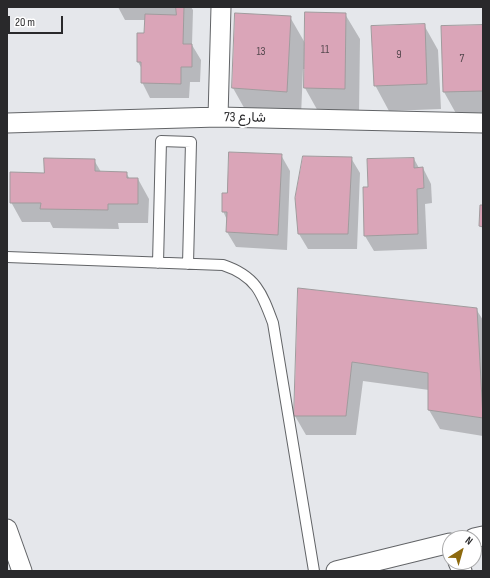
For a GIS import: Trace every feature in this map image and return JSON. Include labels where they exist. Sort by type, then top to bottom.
[{"type":"street","points":[[218,117],[221,7]]},
{"type":"street","name":"شارع 73","points":[[7,123],[218,117],[483,123]]},
{"type":"street","points":[[7,529],[22,571]]},
{"type":"street","points":[[336,571],[442,545]]},
{"type":"lane","points":[[158,263],[161,141],[191,142],[188,264]]},
{"type":"lane","points":[[7,257],[224,265],[238,270],[252,280],[260,291],[273,323],[314,571]]},
{"type":"building","points":[[176,7],[184,7],[183,44],[192,44],[192,67],[181,67],[181,84],[141,83],[141,62],[137,62],[137,33],[144,33],[145,14],[176,15]]},
{"type":"building","points":[[305,12],[346,13],[345,89],[304,88]]},
{"type":"building","points":[[235,13],[291,16],[287,92],[232,88]]},
{"type":"building","points":[[425,24],[427,84],[374,86],[371,26]]},
{"type":"building","points":[[483,25],[483,91],[443,92],[441,26]]},
{"type":"building","points":[[229,152],[282,154],[278,235],[226,232],[227,212],[222,212],[222,193],[227,193]]},
{"type":"building","points":[[303,156],[352,157],[348,234],[298,234],[295,198]]},
{"type":"building","points":[[44,158],[95,159],[95,171],[127,172],[127,178],[138,178],[138,204],[108,204],[108,210],[40,209],[41,203],[10,203],[10,172],[44,173]]},
{"type":"building","points":[[414,158],[414,168],[423,167],[424,188],[417,189],[418,234],[364,236],[363,187],[368,187],[367,159]]},
{"type":"building","points":[[480,205],[483,205],[483,227],[479,226]]},
{"type":"building","points":[[298,288],[477,308],[483,418],[428,410],[428,373],[352,362],[346,416],[294,416]]}]
